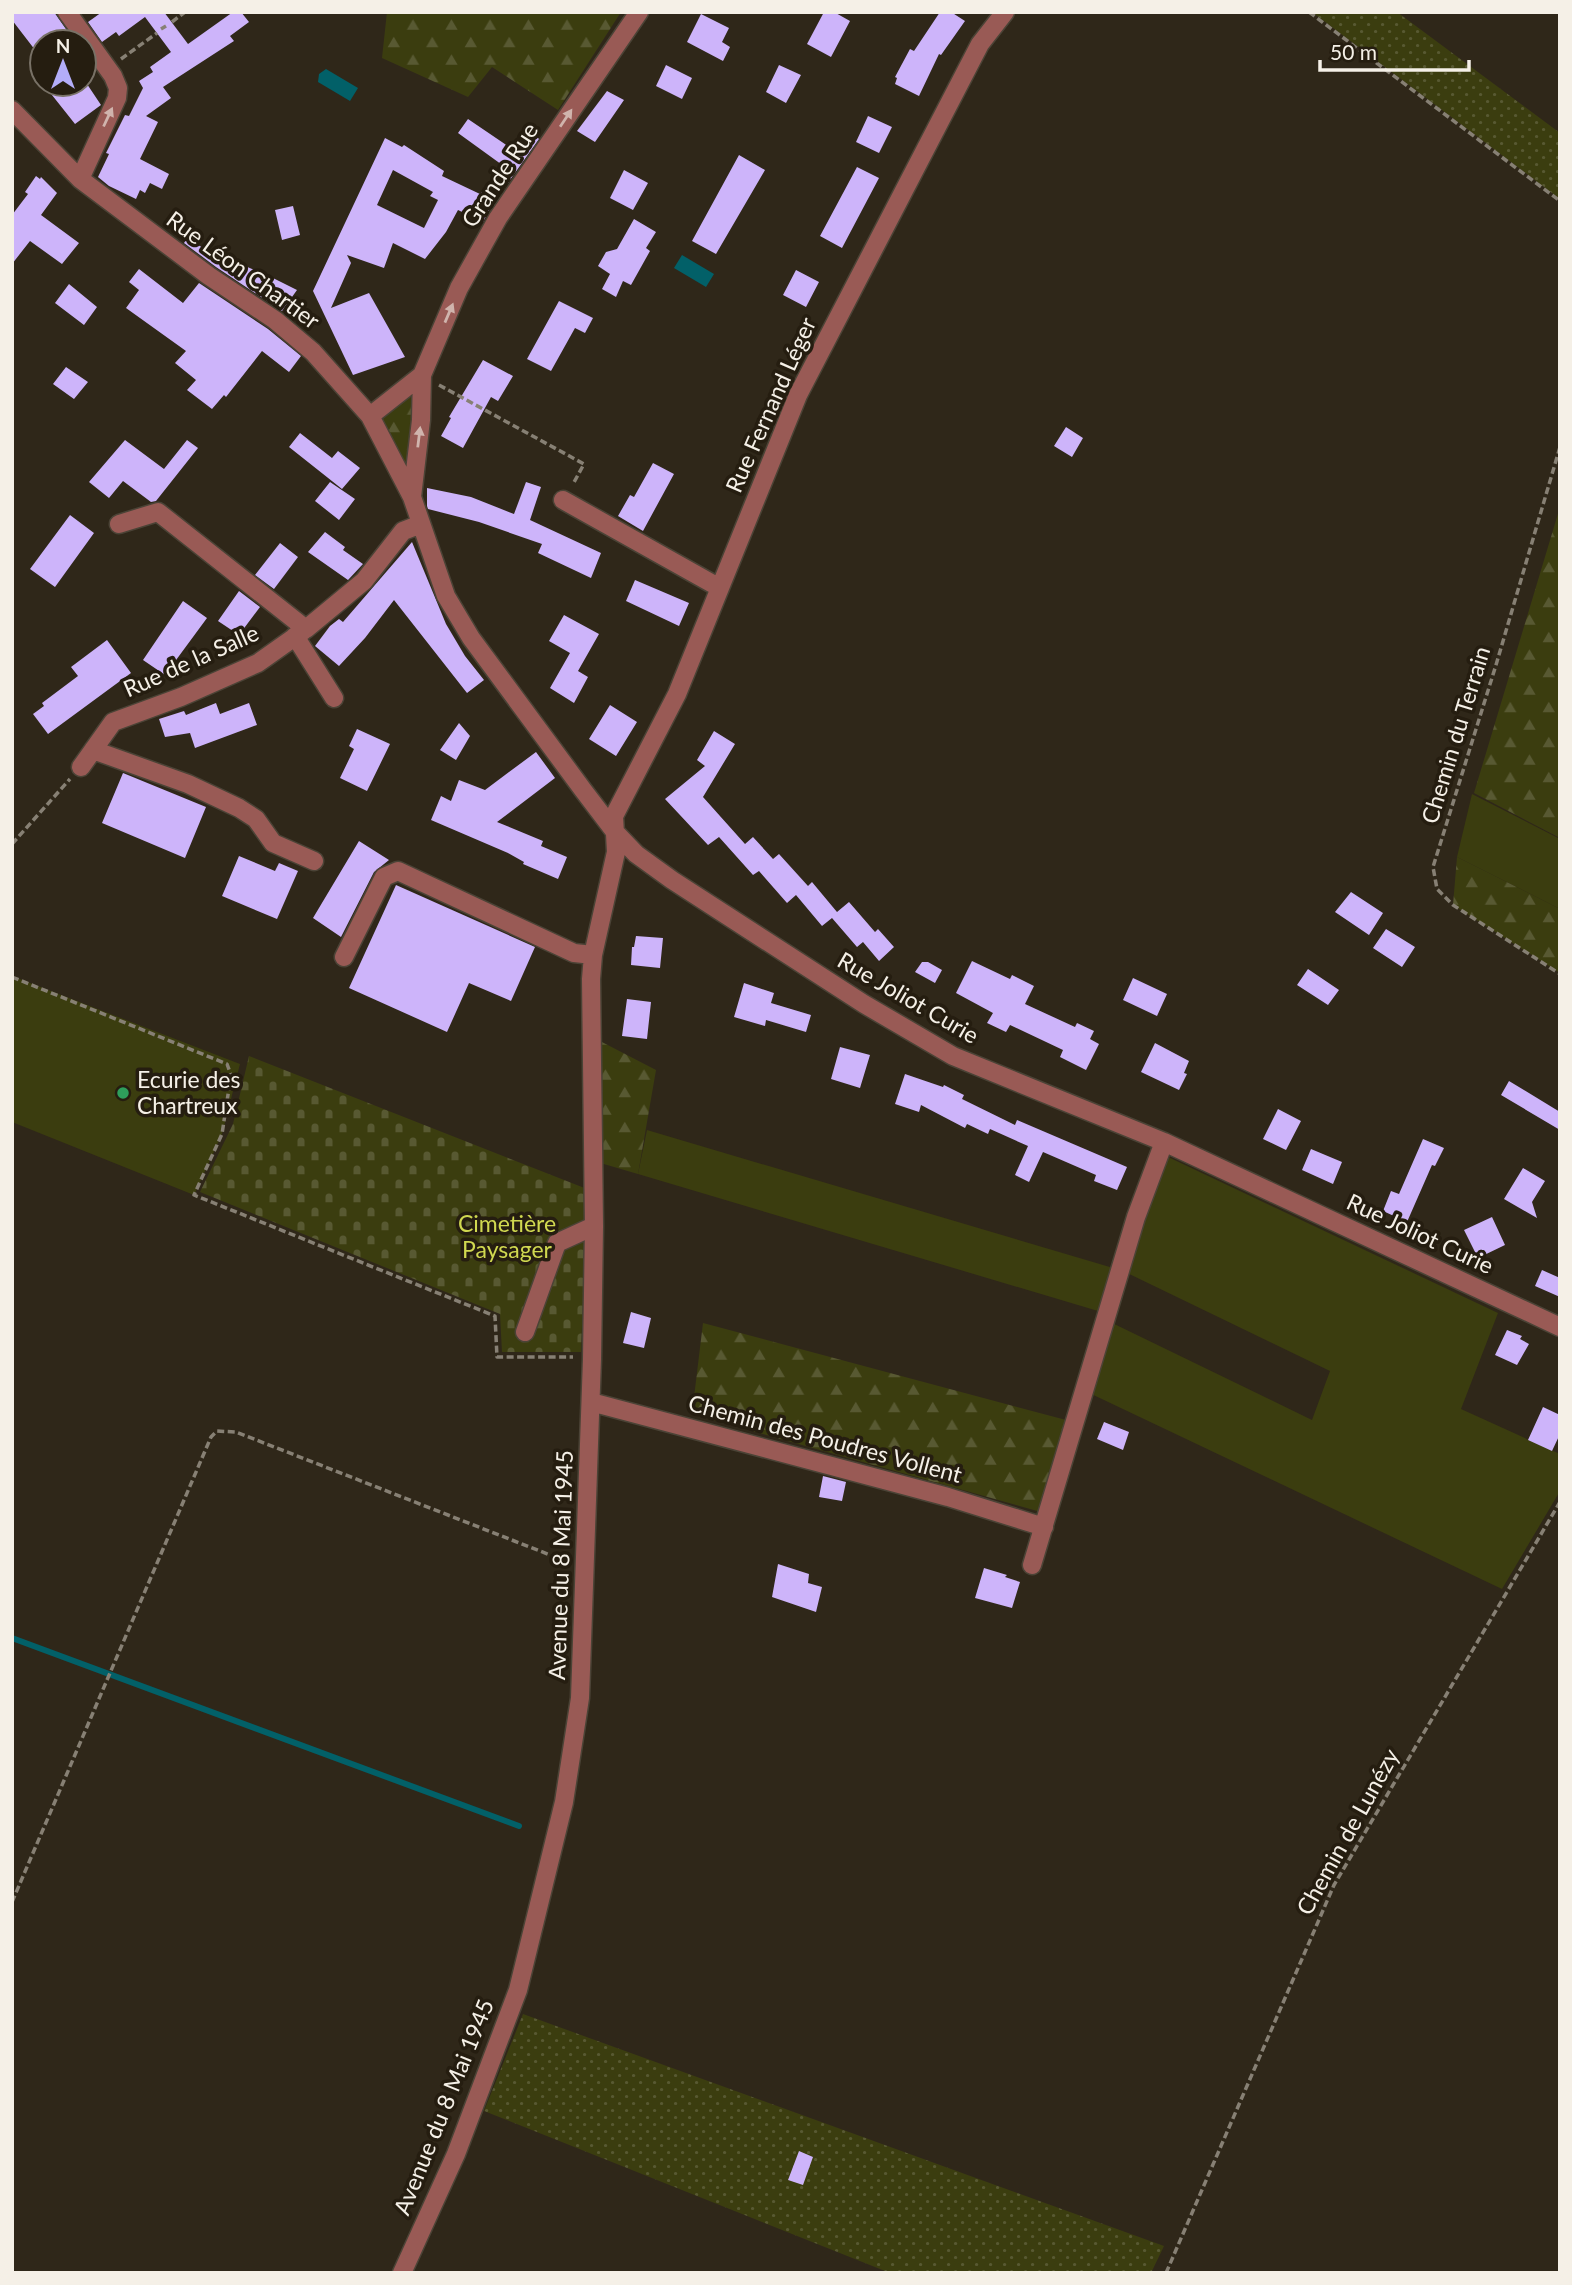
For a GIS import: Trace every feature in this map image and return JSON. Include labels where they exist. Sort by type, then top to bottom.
[{"type":"street","points":[[67,12],[116,82],[117,98],[80,179]]},
{"type":"street","name":"Grande Rue","points":[[412,498],[421,420],[422,375],[459,288],[498,218],[639,12]]},
{"type":"street","name":"Rue Fernand Léger","points":[[615,832],[614,816],[677,694],[797,395],[980,44],[1005,12]]},
{"type":"street","name":"Rue Léon Chartier","points":[[12,110],[80,179],[209,276],[275,320],[313,352],[370,416],[412,498]]},
{"type":"street","name":"Grande Rue","points":[[370,416],[422,375]]},
{"type":"street","name":"Rue Joliot Curie","points":[[412,498],[446,596],[471,638],[615,832],[636,854],[672,880],[864,1004],[953,1056],[1164,1142],[1560,1327]]},
{"type":"street","points":[[563,500],[720,588]]},
{"type":"street","points":[[119,524],[158,512],[300,633],[334,698]]},
{"type":"street","name":"Rue de la Salle","points":[[81,767],[113,722],[181,697],[258,663],[300,633],[364,581],[403,531],[421,524]]},
{"type":"street","points":[[93,750],[188,784],[239,808],[256,819],[274,843],[314,860]]},
{"type":"street","name":"Avenue du 8 Mai 1945","points":[[402,2273],[456,2154],[518,1990],[564,1802],[580,1698],[592,1359],[594,1226],[591,979],[593,955],[616,852],[615,832]]},
{"type":"street","points":[[344,957],[384,877],[398,872],[574,953],[593,955]]},
{"type":"street","points":[[1032,1565],[1136,1217],[1164,1142]]},
{"type":"street","points":[[525,1332],[557,1243],[594,1226]]},
{"type":"street","name":"Chemin des Poudres Vollent","points":[[591,1402],[935,1494],[1044,1527]]},
{"type":"path","points":[[172,22],[185,12]]},
{"type":"path","points":[[1308,12],[1560,201]]},
{"type":"path","points":[[162,29],[166,26]]},
{"type":"path","points":[[107,68],[157,33]]},
{"type":"path","points":[[457,395],[584,464],[563,500]]},
{"type":"path","name":"Chemin du Terrain","points":[[1560,447],[1433,867],[1437,888],[1453,905],[1560,974]]},
{"type":"path","points":[[12,844],[81,767]]},
{"type":"path","points":[[12,977],[228,1064],[231,1074],[222,1134],[194,1195],[495,1316],[497,1357],[592,1359]]},
{"type":"path","points":[[12,1902],[211,1437],[217,1431],[236,1432],[586,1569]]},
{"type":"path","name":"Chemin de Lunézy","points":[[1166,2273],[1334,1885],[1560,1502]]},
{"type":"green space","points":[[387,12],[621,12],[558,110],[492,67],[468,97],[382,58]]},
{"type":"green space","points":[[1312,12],[1397,12],[1560,133],[1560,199]]},
{"type":"green space","points":[[417,384],[416,453],[402,467],[377,417]]},
{"type":"green space","points":[[1560,507],[1560,838],[1474,793]]},
{"type":"green space","points":[[1472,794],[1560,839],[1560,909],[1457,857]]},
{"type":"green space","points":[[1457,857],[1560,909],[1560,973],[1453,905]]},
{"type":"green space","name":"Ecurie des Chartreux","points":[[12,976],[240,1064],[222,1134],[194,1195],[12,1122]]},
{"type":"green space","points":[[598,1040],[656,1070],[638,1174],[597,1162]]},
{"type":"green space","name":"Cimetière Paysager","points":[[249,1056],[587,1189],[581,1352],[502,1352],[500,1314],[200,1192],[233,1124]]},
{"type":"green space","points":[[647,1130],[1120,1270],[1166,1156],[1498,1313],[1461,1409],[1560,1454],[1560,1491],[1502,1589],[1085,1391],[1106,1320],[1312,1420],[1330,1371],[1121,1270],[1098,1311],[638,1174]]},
{"type":"green space","points":[[703,1323],[1066,1420],[1048,1514],[692,1414]]},
{"type":"green space","points":[[523,2014],[1164,2246],[1151,2273],[890,2273],[484,2111]]},
{"type":"water","points":[[326,69],[358,88],[350,101],[318,82],[319,74]]},
{"type":"water","points":[[682,255],[714,274],[706,287],[674,268]]},
{"type":"building","points":[[12,12],[54,12],[65,28],[28,28],[28,41],[12,20]]},
{"type":"building","points":[[102,12],[164,12],[188,44],[233,12],[241,12],[249,22],[230,36],[234,41],[163,87],[171,98],[146,116],[158,122],[140,159],[169,174],[162,189],[150,183],[145,193],[140,190],[136,199],[109,186],[98,177],[109,154],[106,153],[125,115],[129,116],[143,88],[139,81],[153,72],[150,67],[171,52],[145,17],[119,36],[116,32],[102,42],[98,36],[98,28],[92,28],[88,22]]},
{"type":"building","points":[[824,12],[834,12],[850,21],[831,57],[807,44]]},
{"type":"building","points":[[940,12],[951,12],[965,21],[941,55],[939,54],[919,96],[895,84],[895,77],[910,49],[914,51]]},
{"type":"building","points":[[701,14],[729,28],[722,42],[730,47],[723,61],[687,42]]},
{"type":"building","points":[[666,65],[692,78],[682,99],[656,86]]},
{"type":"building","points":[[779,65],[801,75],[786,103],[766,92]]},
{"type":"building","points":[[607,91],[624,100],[595,142],[577,131]]},
{"type":"building","points":[[54,98],[96,98],[101,105],[75,124]]},
{"type":"building","points":[[868,116],[892,127],[879,153],[856,142]]},
{"type":"building","points":[[468,119],[515,151],[521,145],[524,147],[535,135],[539,139],[505,187],[502,185],[483,222],[458,210],[446,232],[425,259],[393,243],[384,268],[347,255],[351,263],[331,308],[369,293],[405,357],[353,375],[313,291],[385,138],[402,147],[404,145],[444,171],[442,176],[480,194],[505,167],[458,133]],"holes":[[[393,170],[433,192],[430,196],[438,200],[424,228],[377,205]]]},
{"type":"building","points":[[739,155],[765,170],[716,254],[692,241]]},
{"type":"building","points":[[857,167],[879,178],[842,248],[820,236]]},
{"type":"building","points":[[624,170],[648,183],[633,210],[610,198]]},
{"type":"building","points":[[36,176],[40,179],[41,177],[57,193],[41,215],[79,243],[62,264],[30,241],[12,264],[12,215],[28,194],[25,192]]},
{"type":"building","points":[[293,206],[300,235],[282,240],[275,210]]},
{"type":"building","points":[[634,219],[656,232],[646,248],[650,251],[631,285],[623,281],[616,297],[602,289],[610,274],[598,266],[606,252],[617,249]]},
{"type":"building","points":[[186,240],[297,290],[282,311],[216,267],[184,243]]},
{"type":"building","points":[[139,269],[183,303],[199,283],[268,329],[301,356],[289,372],[262,351],[226,397],[224,395],[212,409],[187,390],[196,380],[175,363],[186,351],[126,308],[139,290],[129,282]]},
{"type":"building","points":[[796,270],[819,282],[806,307],[783,295]]},
{"type":"building","points":[[69,284],[97,307],[84,325],[55,303]]},
{"type":"building","points":[[559,301],[593,318],[585,333],[575,328],[551,371],[527,359]]},
{"type":"building","points":[[483,360],[513,376],[498,401],[491,397],[463,448],[441,436],[451,418],[449,417]]},
{"type":"building","points":[[66,367],[88,382],[74,399],[53,384]]},
{"type":"building","points":[[1066,427],[1083,438],[1072,457],[1054,446]]},
{"type":"building","points":[[300,433],[332,458],[338,451],[360,468],[342,489],[289,447]]},
{"type":"building","points":[[125,440],[164,469],[187,440],[198,448],[156,501],[151,502],[123,481],[109,498],[89,482]]},
{"type":"building","points":[[653,463],[674,474],[643,531],[618,516],[630,495],[634,497]]},
{"type":"building","points":[[330,482],[355,499],[339,520],[315,501]]},
{"type":"building","points":[[526,482],[541,487],[530,520],[601,553],[591,578],[538,553],[542,544],[479,522],[428,509],[427,506],[427,488],[471,497],[514,514]]},
{"type":"building","points":[[70,515],[94,533],[55,587],[30,569]]},
{"type":"building","points":[[325,532],[345,547],[343,550],[363,564],[348,580],[308,552]]},
{"type":"building","points":[[412,542],[446,624],[465,656],[484,680],[467,693],[394,600],[339,666],[315,646],[330,626],[339,619],[343,622]]},
{"type":"building","points":[[280,543],[298,557],[274,589],[255,575]]},
{"type":"building","points":[[635,580],[689,603],[679,626],[626,601]]},
{"type":"building","points":[[239,591],[260,607],[239,635],[218,621]]},
{"type":"building","points":[[183,601],[207,618],[165,675],[143,660]]},
{"type":"building","points":[[564,615],[599,634],[578,671],[588,677],[574,703],[550,688],[570,653],[549,641]]},
{"type":"building","points":[[107,640],[131,673],[48,734],[33,714],[44,706],[42,703],[78,676],[71,667]]},
{"type":"building","points":[[216,703],[220,714],[249,703],[257,725],[195,748],[190,733],[165,737],[159,719],[184,711],[186,715]]},
{"type":"building","points":[[610,705],[637,722],[616,756],[589,739]]},
{"type":"building","points":[[459,723],[470,736],[456,760],[440,750]]},
{"type":"building","points":[[357,729],[390,744],[367,791],[340,778],[354,749],[349,746]]},
{"type":"building","points":[[714,731],[735,744],[703,797],[745,844],[753,837],[773,859],[779,854],[808,886],[812,882],[837,912],[849,902],[875,932],[878,929],[894,947],[879,961],[863,942],[857,947],[832,918],[822,926],[796,895],[787,903],[759,871],[753,875],[719,837],[708,845],[665,799],[705,766],[697,760]]},
{"type":"building","points":[[536,752],[555,778],[497,822],[543,841],[541,846],[567,857],[558,879],[523,864],[524,862],[508,853],[431,820],[441,796],[451,801],[459,780],[485,790]]},
{"type":"building","points":[[123,773],[206,807],[185,858],[102,823]]},
{"type":"building","points":[[359,841],[389,860],[374,872],[341,937],[313,918]]},
{"type":"building","points":[[239,856],[275,871],[279,863],[298,871],[277,919],[222,896]]},
{"type":"building","points":[[396,885],[535,947],[511,1001],[469,983],[447,1032],[349,988]]},
{"type":"building","points":[[1351,892],[1383,913],[1369,935],[1335,912]]},
{"type":"building","points":[[1386,929],[1415,947],[1402,967],[1373,948]]},
{"type":"building","points":[[636,936],[663,938],[660,968],[631,965]]},
{"type":"building","points":[[972,961],[1010,979],[1012,975],[1034,986],[1025,1004],[1075,1027],[1077,1023],[1094,1031],[1090,1039],[1099,1044],[1086,1070],[1060,1057],[1063,1050],[1010,1025],[1006,1032],[987,1023],[993,1013],[956,993]]},
{"type":"building","points":[[922,962],[928,962],[942,970],[935,983],[915,972]]},
{"type":"building","points":[[1308,969],[1339,990],[1328,1005],[1297,985]]},
{"type":"building","points":[[1133,978],[1167,994],[1157,1016],[1123,1000]]},
{"type":"building","points":[[744,983],[774,993],[771,1003],[811,1015],[806,1032],[766,1020],[765,1026],[734,1017]]},
{"type":"building","points":[[627,999],[651,1002],[647,1039],[622,1036]]},
{"type":"building","points":[[1155,1043],[1189,1061],[1184,1073],[1187,1074],[1179,1090],[1141,1072]]},
{"type":"building","points":[[840,1047],[870,1055],[860,1088],[831,1079]]},
{"type":"building","points":[[905,1074],[943,1087],[944,1085],[964,1095],[962,1099],[1015,1125],[1017,1120],[1127,1167],[1117,1190],[1094,1181],[1096,1175],[1043,1152],[1029,1182],[1015,1175],[1028,1146],[990,1129],[988,1134],[967,1124],[965,1128],[921,1105],[919,1112],[895,1104]]},
{"type":"building","points":[[1509,1081],[1560,1112],[1560,1130],[1501,1095]]},
{"type":"building","points":[[1278,1109],[1301,1121],[1286,1150],[1263,1139]]},
{"type":"building","points":[[1423,1139],[1444,1148],[1435,1166],[1432,1165],[1407,1222],[1383,1211],[1391,1191],[1399,1194]]},
{"type":"building","points":[[1311,1149],[1342,1162],[1333,1184],[1302,1170]]},
{"type":"building","points":[[1523,1168],[1545,1181],[1532,1202],[1537,1218],[1504,1199]]},
{"type":"building","points":[[1492,1217],[1505,1245],[1478,1258],[1464,1230]]},
{"type":"building","points":[[1542,1270],[1560,1278],[1560,1297],[1535,1286]]},
{"type":"building","points":[[631,1312],[651,1318],[644,1348],[623,1343]]},
{"type":"building","points":[[1507,1330],[1522,1336],[1520,1339],[1529,1344],[1517,1365],[1495,1355]]},
{"type":"building","points":[[1543,1407],[1560,1415],[1560,1434],[1552,1451],[1528,1440]]},
{"type":"building","points":[[1104,1422],[1129,1432],[1123,1450],[1097,1439]]},
{"type":"building","points":[[823,1476],[846,1482],[842,1501],[819,1497]]},
{"type":"building","points":[[778,1564],[809,1574],[808,1583],[822,1587],[816,1612],[772,1597]]},
{"type":"building","points":[[984,1568],[1020,1582],[1012,1608],[975,1598]]},
{"type":"building","points":[[799,2151],[813,2157],[803,2185],[788,2180]]},
{"type":"waterway","points":[[12,1638],[519,1826]]},
{"type":"place","name":"Ecurie des Chartreux","points":[[123,1093]]}]
